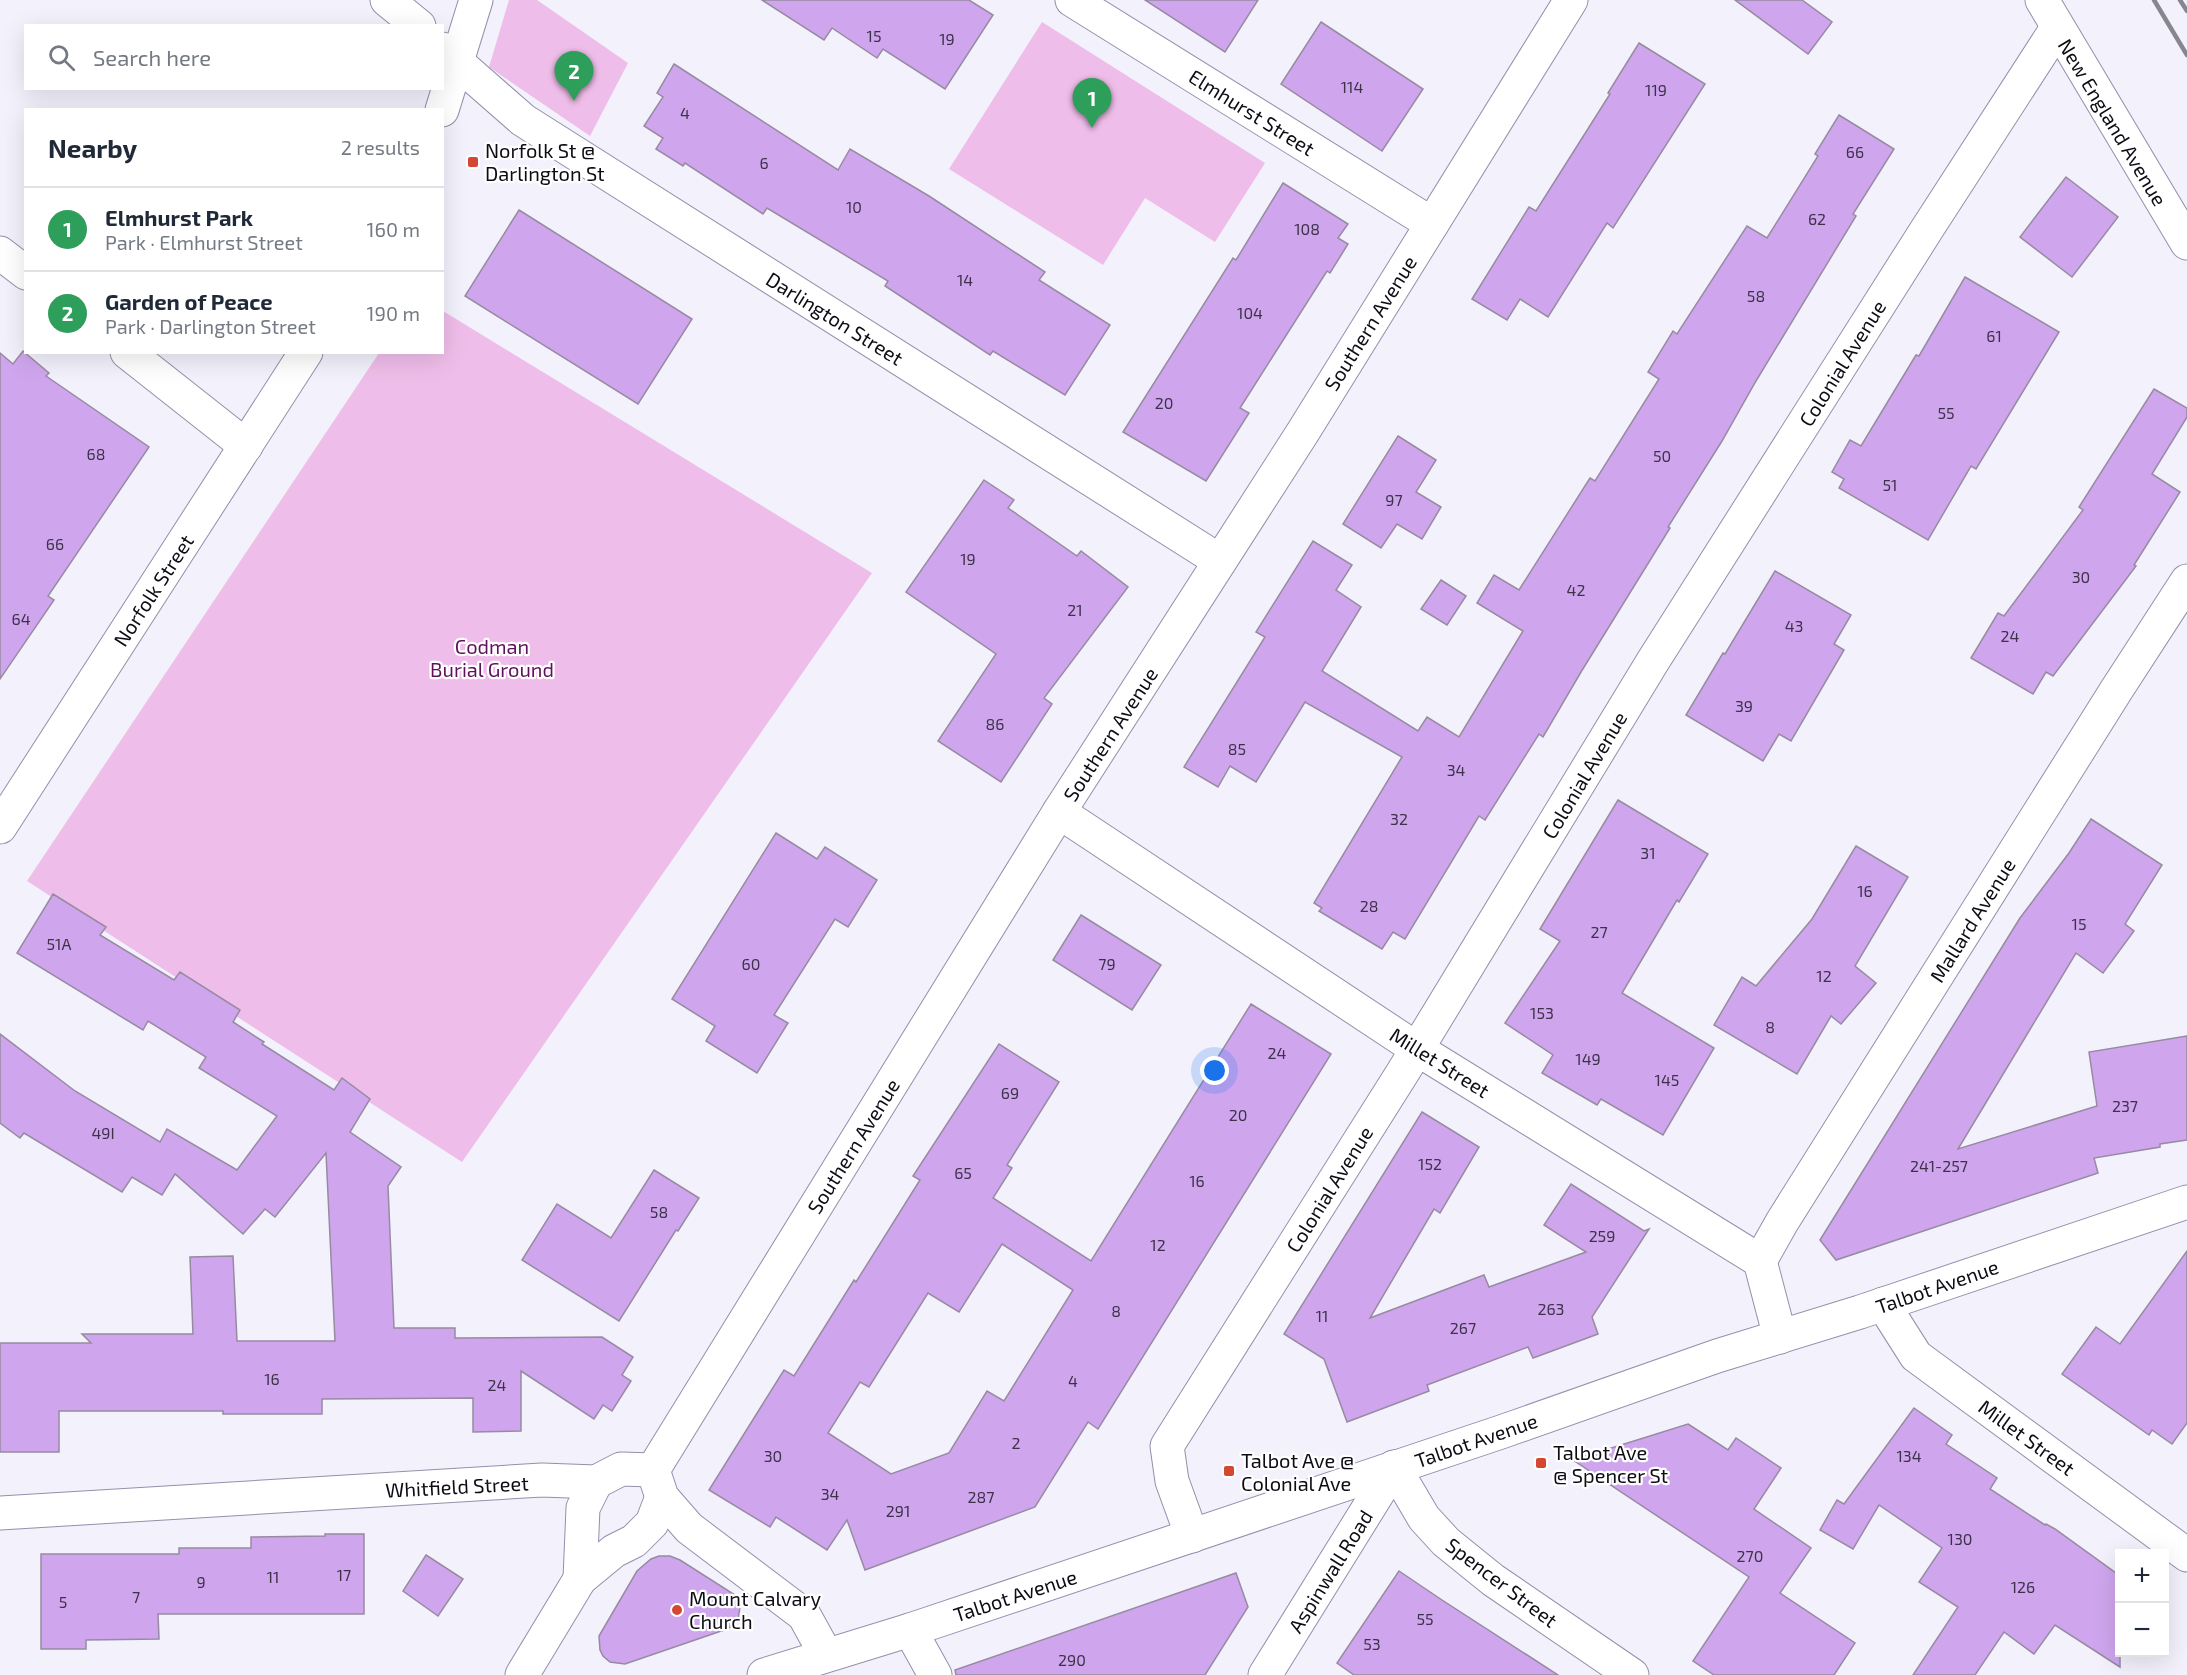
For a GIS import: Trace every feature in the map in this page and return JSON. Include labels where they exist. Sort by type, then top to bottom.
[{"type":"street","points":[[387,0],[417,24]]},
{"type":"street","points":[[442,108],[450,56],[476,0]]},
{"type":"street","name":"Elmhurst Street","points":[[1072,0],[1432,224]]},
{"type":"street","name":"Southern Avenue","points":[[522,1675],[580,1578],[614,1551],[634,1541],[652,1523],[658,1484],[1059,812],[1220,561],[1571,0]]},
{"type":"street","name":"New England Avenue","points":[[2049,14],[2187,243]]},
{"type":"street","name":"Colonial Avenue","points":[[1192,1536],[1172,1481],[1167,1446],[1417,1049],[1653,661],[1920,239],[2049,14]]},
{"type":"street","name":"Darlington Street","points":[[450,56],[523,120],[1220,561]]},
{"type":"street","points":[[0,253],[24,271]]},
{"type":"street","points":[[130,354],[246,446]]},
{"type":"street","name":"Norfolk Street","points":[[3,817],[305,354]]},
{"type":"street","name":"Mallard Avenue","points":[[1760,1261],[1896,1040],[2187,581]]},
{"type":"street","name":"Millet Street","points":[[1059,812],[1417,1049],[1760,1261]]},
{"type":"street","name":"Talbot Avenue","points":[[764,1675],[826,1654],[910,1630],[1501,1432],[1717,1356],[1883,1304],[2187,1202]]},
{"type":"street","points":[[1760,1261],[1780,1337]]},
{"type":"street","name":"Millet Street","points":[[1883,1304],[1916,1356],[2187,1555]]},
{"type":"street","name":"Aspinwall Road","points":[[1265,1675],[1394,1467]]},
{"type":"street","name":"Spencer Street","points":[[1394,1467],[1424,1518],[1446,1542],[1493,1580],[1632,1675]]},
{"type":"street","name":"Whitfield Street","points":[[0,1513],[542,1480],[596,1482],[621,1469],[658,1484]]},
{"type":"street","name":"Southern Avenue","points":[[580,1578],[583,1508],[596,1482]]},
{"type":"street","points":[[658,1484],[689,1528],[804,1615],[826,1654]]},
{"type":"street","points":[[910,1630],[935,1675]]},
{"type":"green space","points":[[509,0],[537,0],[628,63],[590,136],[489,67]]},
{"type":"green space","points":[[1042,22],[1265,163],[1215,242],[1145,198],[1103,265],[949,169]]},
{"type":"green space","name":"Codman Burial Ground","points":[[444,312],[872,573],[462,1162],[27,881],[378,354],[444,354]]},
{"type":"building","points":[[762,0],[969,0],[993,15],[945,89],[883,49],[877,58],[832,28],[824,40]]},
{"type":"building","points":[[1145,0],[1258,0],[1225,52]]},
{"type":"building","points":[[1735,0],[1802,0],[1832,22],[1808,54]]},
{"type":"building","points":[[1321,22],[1423,89],[1382,151],[1281,84]]},
{"type":"building","points":[[1639,43],[1705,84],[1613,228],[1607,223],[1548,317],[1520,299],[1507,320],[1472,299],[1529,207],[1536,211],[1610,94],[1608,93]]},
{"type":"building","points":[[674,64],[838,170],[850,149],[929,196],[1045,272],[1039,280],[1110,325],[1065,395],[993,351],[990,355],[885,286],[888,281],[767,208],[763,214],[685,163],[683,166],[656,149],[663,138],[644,126],[663,97],[657,93]]},
{"type":"building","points":[[1839,115],[1894,149],[1853,214],[1856,216],[1722,441],[1543,737],[1539,734],[1485,820],[1479,816],[1405,939],[1393,932],[1382,949],[1319,911],[1322,908],[1314,903],[1402,757],[1305,702],[1256,782],[1230,766],[1218,787],[1184,767],[1265,637],[1256,632],[1313,541],[1352,565],[1336,590],[1361,607],[1322,671],[1418,731],[1427,717],[1459,737],[1523,631],[1477,603],[1494,575],[1519,590],[1590,478],[1595,481],[1659,379],[1648,372],[1673,331],[1677,334],[1747,226],[1767,238],[1818,156],[1815,154]]},
{"type":"building","points":[[2066,177],[2118,217],[2072,277],[2020,237]]},
{"type":"building","points":[[1283,183],[1348,224],[1338,238],[1348,244],[1330,273],[1327,271],[1240,408],[1249,413],[1206,481],[1123,432],[1233,258],[1236,260]]},
{"type":"building","points":[[519,210],[692,319],[638,404],[465,296]]},
{"type":"building","points":[[1965,277],[2059,332],[1976,469],[1971,466],[1928,540],[1839,488],[1844,479],[1832,472],[1850,440],[1861,446],[1916,355],[1919,356]]},
{"type":"building","points":[[23,351],[49,373],[46,376],[149,447],[48,596],[54,600],[0,679],[0,353],[13,364]]},
{"type":"building","points":[[2154,389],[2187,408],[2187,417],[2152,474],[2180,492],[2134,565],[2136,566],[2053,676],[2046,672],[2033,694],[1971,658],[1998,613],[2004,616],[2083,510],[2079,507]]},
{"type":"building","points":[[1398,436],[1436,460],[1416,492],[1441,507],[1422,539],[1397,524],[1381,548],[1343,524]]},
{"type":"building","points":[[984,480],[1014,500],[1008,508],[1077,556],[1081,551],[1128,587],[1044,698],[1052,704],[1001,782],[938,741],[996,654],[906,592]]},
{"type":"building","points":[[1775,571],[1851,615],[1834,644],[1844,650],[1791,741],[1779,734],[1763,761],[1686,715]]},
{"type":"building","points":[[1441,580],[1466,596],[1447,625],[1421,609]]},
{"type":"building","points":[[1618,800],[1708,854],[1679,902],[1677,900],[1622,993],[1714,1048],[1663,1135],[1601,1099],[1597,1105],[1542,1073],[1553,1055],[1505,1023],[1560,941],[1540,929]]},
{"type":"building","points":[[2091,819],[2162,865],[2125,924],[2134,931],[2103,973],[2076,953],[1958,1149],[2097,1106],[2089,1052],[2187,1036],[2187,1140],[2094,1158],[2098,1173],[1836,1260],[1820,1240],[2020,918],[2069,853]]},
{"type":"building","points":[[776,833],[817,859],[825,847],[877,880],[848,927],[835,919],[774,1015],[788,1023],[757,1073],[706,1041],[715,1026],[672,999]]},
{"type":"building","points":[[1856,846],[1908,877],[1855,966],[1876,983],[1841,1024],[1831,1016],[1797,1074],[1714,1025],[1742,977],[1756,986],[1812,919]]},
{"type":"building","points":[[53,894],[106,927],[100,935],[174,980],[180,972],[240,1010],[233,1022],[264,1042],[262,1044],[334,1090],[342,1078],[370,1099],[350,1132],[401,1167],[388,1186],[394,1328],[455,1328],[455,1338],[602,1337],[633,1357],[622,1375],[631,1381],[612,1411],[603,1405],[594,1419],[521,1371],[521,1431],[473,1432],[473,1398],[322,1399],[322,1414],[223,1414],[223,1411],[59,1411],[59,1452],[0,1452],[0,1343],[91,1343],[82,1334],[193,1334],[190,1257],[233,1256],[237,1341],[335,1341],[326,1153],[275,1217],[265,1209],[243,1234],[175,1174],[162,1195],[132,1177],[122,1192],[24,1133],[20,1138],[0,1123],[0,1034],[75,1091],[160,1142],[167,1129],[237,1170],[277,1116],[199,1068],[206,1057],[148,1021],[143,1030],[17,953]]},
{"type":"building","points":[[1081,915],[1161,965],[1132,1010],[1053,960]]},
{"type":"building","points":[[1251,1004],[1331,1054],[1098,1429],[1088,1422],[1035,1507],[865,1570],[847,1520],[827,1550],[776,1517],[770,1527],[709,1490],[784,1370],[794,1376],[854,1280],[856,1282],[920,1180],[913,1176],[999,1044],[1059,1082],[1007,1165],[1012,1168],[993,1198],[1091,1261]],"holes":[[[1002,1244],[1073,1290],[1004,1401],[987,1391],[949,1453],[891,1474],[828,1433],[860,1382],[869,1387],[928,1293],[959,1312]]]},
{"type":"building","points":[[1422,1112],[1479,1147],[1440,1213],[1434,1209],[1370,1318],[1484,1275],[1489,1287],[1586,1252],[1544,1225],[1571,1184],[1644,1231],[1649,1229],[1592,1317],[1598,1334],[1533,1358],[1528,1347],[1427,1385],[1429,1391],[1347,1422],[1324,1359],[1284,1334]]},
{"type":"building","points":[[654,1170],[699,1198],[678,1231],[676,1230],[619,1321],[522,1260],[557,1204],[611,1238]]},
{"type":"building","points":[[2187,1251],[2187,1423],[2172,1444],[2152,1430],[2149,1435],[2062,1374],[2096,1327],[2120,1344]]},
{"type":"building","points":[[1914,1408],[1952,1435],[1946,1444],[1997,1478],[1990,1489],[2045,1525],[2055,1529],[2115,1572],[2115,1657],[2120,1657],[2120,1667],[2055,1625],[2034,1654],[2004,1632],[1975,1675],[1913,1675],[1958,1607],[1919,1582],[1942,1548],[1879,1505],[1853,1549],[1820,1530],[1837,1500],[1844,1504]]},
{"type":"building","points":[[1688,1424],[1728,1450],[1736,1438],[1781,1468],[1754,1509],[1811,1548],[1780,1593],[1855,1643],[1834,1675],[1714,1675],[1693,1661],[1749,1577],[1573,1460]]},
{"type":"building","points":[[325,1534],[364,1534],[364,1614],[158,1614],[159,1639],[86,1640],[86,1649],[41,1649],[41,1554],[179,1554],[179,1548],[251,1548],[251,1537],[325,1536]]},
{"type":"building","points":[[426,1555],[463,1579],[438,1616],[403,1591]]},
{"type":"building","name":"Mount Calvary Church","points":[[670,1556],[680,1560],[735,1595],[740,1607],[738,1619],[727,1629],[625,1664],[610,1662],[600,1650],[599,1636],[637,1571],[651,1559]]},
{"type":"building","points":[[1399,1571],[1558,1675],[1354,1675],[1337,1663]]},
{"type":"building","points":[[1236,1573],[1248,1607],[1205,1675],[956,1675],[955,1670]]},
{"type":"railway","points":[[2154,0],[2187,55]]},
{"type":"railway","points":[[2180,0],[2187,11]]},
{"type":"place","name":"Garden of Peace","points":[[574,101]]},
{"type":"place","name":"Elmhurst Park","points":[[1092,128]]},
{"type":"place","name":"Norfolk St @ Darlington St","points":[[473,162]]},
{"type":"place","name":"Talbot Ave @ Spencer St","points":[[1541,1463]]},
{"type":"place","name":"Talbot Ave @ Colonial Ave","points":[[1229,1471]]},
{"type":"place","name":"Mount Calvary Church","points":[[677,1610]]}]
